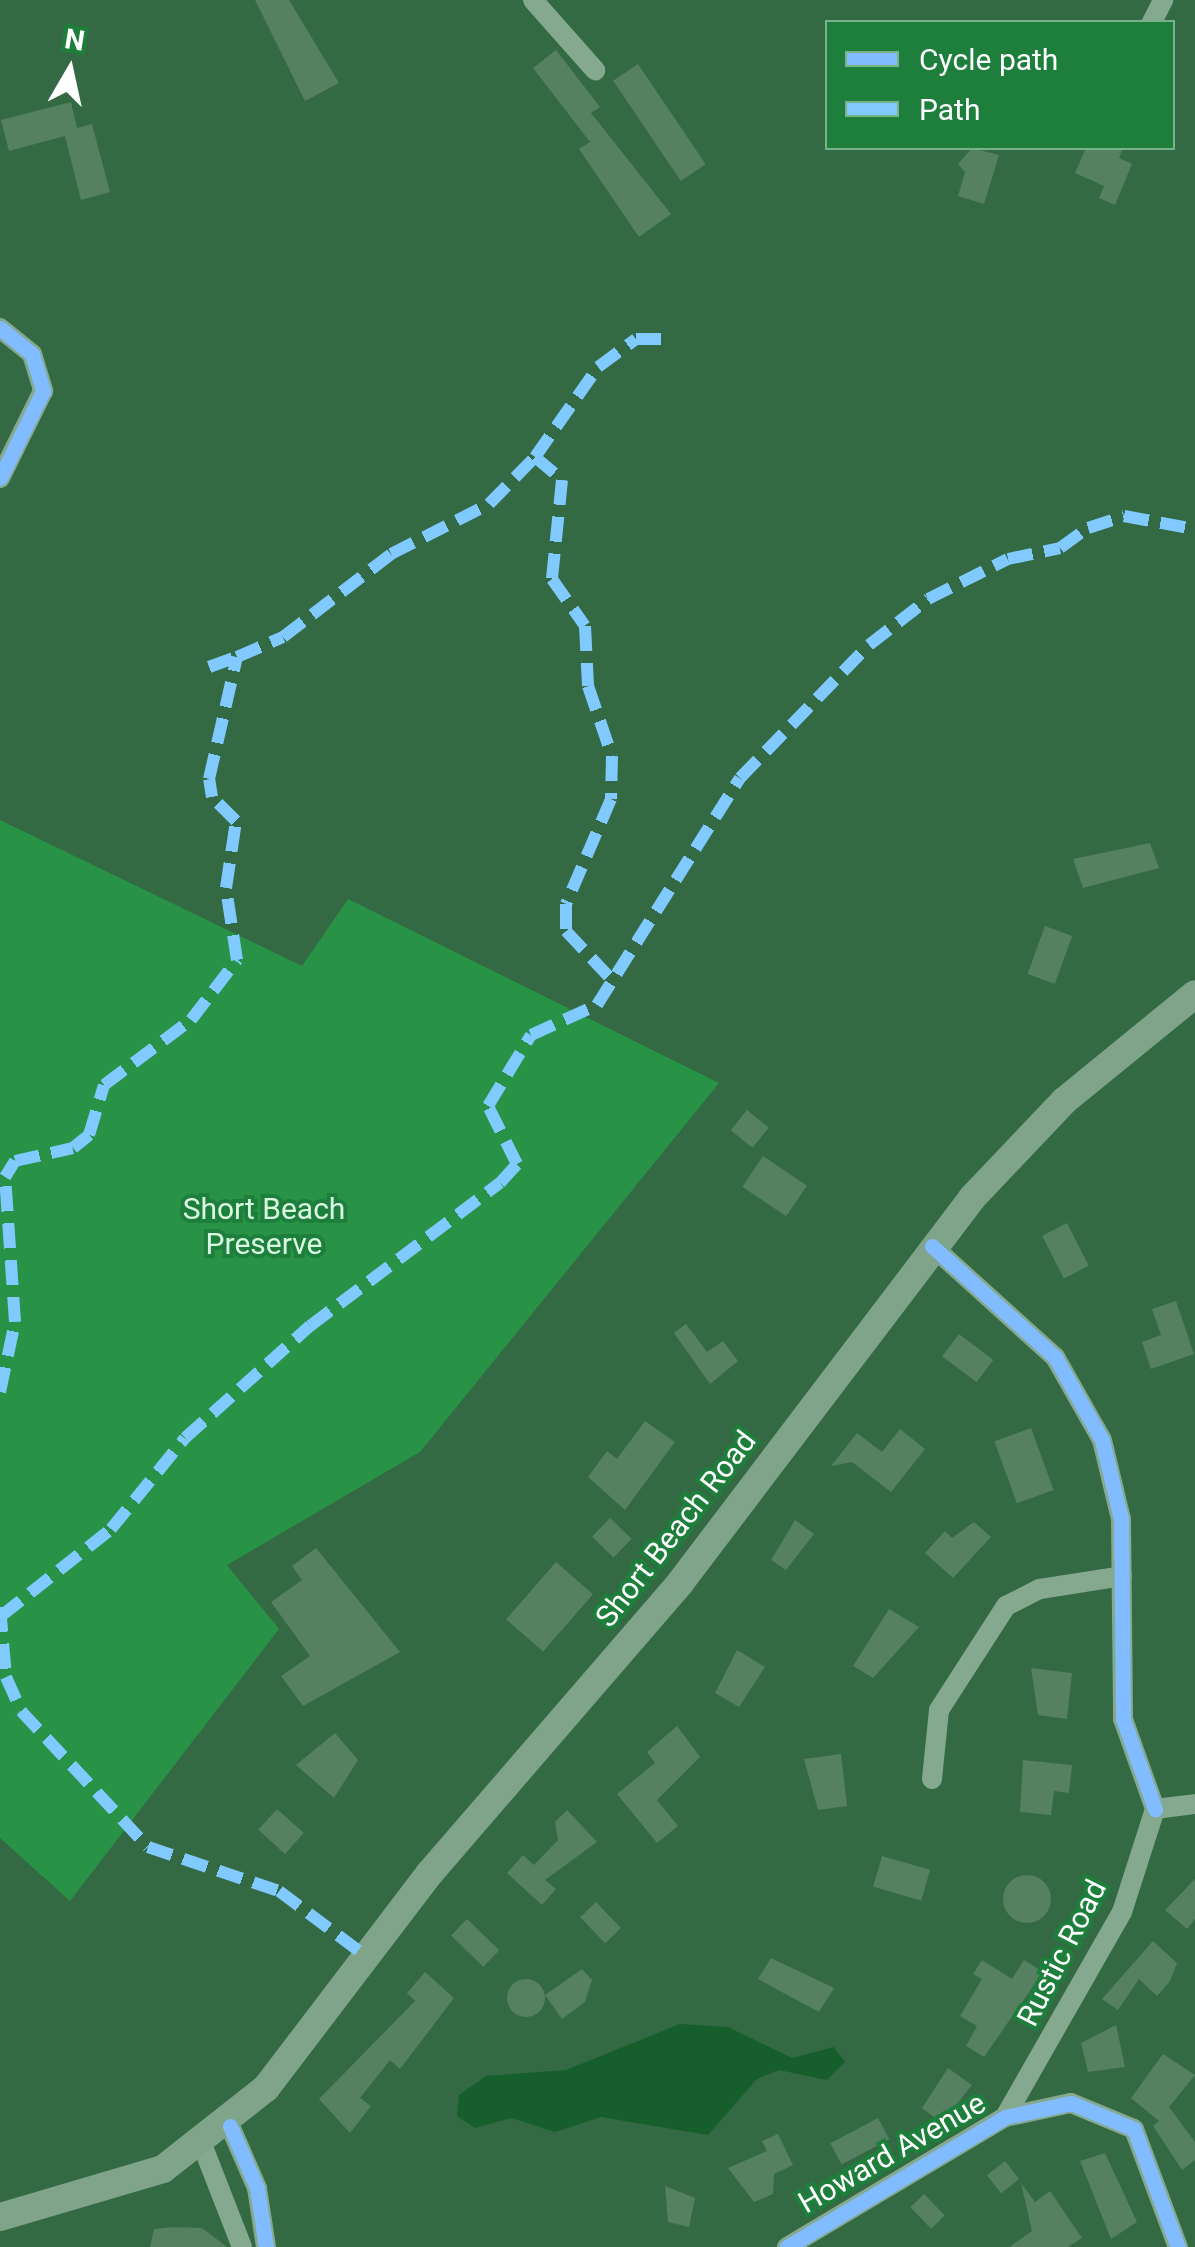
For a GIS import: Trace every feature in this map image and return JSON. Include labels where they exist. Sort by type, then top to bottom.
[{"type":"main road","name":"Short Beach Road","points":[[0,2217],[133,2181],[203,2146],[230,2126],[486,1804],[680,1584],[932,1246],[1042,1120],[1195,994]]},
{"type":"street","points":[[533,0],[596,70]]},
{"type":"street","points":[[0,328],[32,354],[44,391],[0,478]]},
{"type":"street","points":[[932,1246],[1026,1326],[1082,1396],[1114,1476],[1122,1576],[1124,1718],[1154,1809],[1195,1804]]},
{"type":"street","points":[[932,1779],[939,1710],[1006,1606],[1040,1589],[1122,1576]]},
{"type":"street","name":"Rustic Road","points":[[1005,2117],[1114,1927],[1154,1809]]},
{"type":"street","name":"Howard Avenue","points":[[787,2247],[1005,2117],[1071,2102],[1134,2130],[1178,2247]]},
{"type":"street","points":[[230,2126],[257,2188],[266,2247]]},
{"type":"street","points":[[203,2146],[242,2247]]},
{"type":"green space","name":"Short Beach Preserve","points":[[0,820],[302,966],[348,899],[719,1083],[420,1452],[227,1565],[279,1629],[70,1901],[0,1838]]},
{"type":"shaded area","points":[[680,2024],[728,2027],[792,2058],[834,2047],[845,2062],[827,2080],[779,2070],[757,2079],[708,2135],[601,2117],[555,2132],[512,2118],[475,2128],[457,2116],[459,2095],[486,2076],[566,2070]]},
{"type":"building","points":[[255,0],[289,0],[339,83],[305,101]]},
{"type":"building","points":[[556,50],[600,107],[591,113],[671,214],[639,237],[579,149],[590,142],[533,68]]},
{"type":"building","points":[[638,64],[706,164],[681,181],[613,81]]},
{"type":"building","points":[[71,102],[77,128],[92,124],[110,192],[81,200],[65,136],[9,151],[1,120]]},
{"type":"building","points":[[970,150],[999,155],[984,204],[958,196],[965,172],[958,164]]},
{"type":"building","points":[[1085,150],[1122,150],[1119,158],[1132,164],[1115,205],[1099,198],[1104,186],[1075,173]]},
{"type":"building","points":[[1150,843],[1159,868],[1083,888],[1073,859]]},
{"type":"building","points":[[1045,926],[1072,936],[1055,984],[1028,974]]},
{"type":"building","points":[[747,1110],[769,1128],[752,1148],[731,1130]]},
{"type":"building","points":[[763,1156],[807,1186],[786,1216],[742,1187]]},
{"type":"building","points":[[1067,1223],[1089,1266],[1064,1278],[1042,1236]]},
{"type":"building","points":[[1176,1301],[1194,1354],[1151,1369],[1142,1342],[1161,1335],[1152,1309]]},
{"type":"building","points":[[686,1324],[707,1352],[723,1341],[738,1361],[710,1384],[674,1333]]},
{"type":"building","points":[[959,1334],[993,1360],[976,1382],[942,1356]]},
{"type":"building","points":[[645,1421],[675,1442],[625,1510],[588,1477],[607,1451],[617,1459]]},
{"type":"building","points":[[1031,1428],[1054,1490],[1017,1503],[994,1441]]},
{"type":"building","points":[[900,1429],[925,1449],[891,1492],[852,1462],[831,1466],[857,1433],[882,1452]]},
{"type":"building","points":[[610,1518],[632,1539],[614,1558],[592,1537]]},
{"type":"building","points":[[795,1520],[814,1534],[786,1570],[771,1560]]},
{"type":"building","points":[[974,1522],[991,1537],[953,1578],[925,1553],[945,1531],[952,1538]]},
{"type":"building","points":[[316,1548],[400,1652],[303,1706],[281,1676],[310,1656],[271,1602],[302,1580],[292,1566]]},
{"type":"building","points":[[556,1562],[593,1594],[543,1652],[506,1619]]},
{"type":"building","points":[[889,1609],[919,1627],[873,1678],[853,1666]]},
{"type":"building","points":[[737,1650],[765,1667],[739,1707],[715,1693]]},
{"type":"building","points":[[1031,1668],[1072,1673],[1067,1719],[1038,1715]]},
{"type":"building","points":[[677,1726],[700,1757],[657,1800],[678,1826],[657,1843],[617,1794],[655,1763],[647,1752]]},
{"type":"building","points":[[335,1733],[358,1760],[334,1798],[296,1765]]},
{"type":"building","points":[[841,1754],[847,1806],[818,1810],[804,1759]]},
{"type":"building","points":[[1023,1760],[1072,1765],[1069,1793],[1054,1791],[1051,1815],[1020,1812]]},
{"type":"building","points":[[277,1809],[304,1833],[285,1854],[258,1830]]},
{"type":"building","points":[[567,1810],[597,1842],[545,1880],[556,1889],[542,1905],[507,1873],[523,1855],[534,1865],[558,1840],[555,1822]]},
{"type":"building","points":[[882,1856],[930,1870],[921,1901],[873,1887]]},
{"type":"building","points":[[1027,1875],[1044,1882],[1051,1899],[1044,1916],[1027,1923],[1010,1916],[1003,1899],[1010,1882]]},
{"type":"building","points":[[1195,1879],[1195,1919],[1187,1929],[1165,1910]]},
{"type":"building","points":[[596,1902],[621,1928],[605,1943],[580,1917]]},
{"type":"building","points":[[467,1919],[499,1950],[483,1967],[451,1936]]},
{"type":"building","points":[[1153,1941],[1177,1963],[1170,1981],[1157,1996],[1139,1979],[1118,2010],[1102,1999]]},
{"type":"building","points":[[771,1958],[834,1988],[819,2012],[758,1979]]},
{"type":"building","points":[[982,1960],[1012,1979],[1024,1960],[1043,1972],[984,2057],[966,2046],[977,2026],[960,2016],[982,1979],[973,1974]]},
{"type":"building","points":[[582,1969],[592,1980],[585,2002],[562,2019],[545,1995]]},
{"type":"building","points":[[425,1972],[454,1998],[400,2069],[390,2060],[360,2098],[371,2106],[350,2133],[319,2099],[415,2001],[407,1993]]},
{"type":"building","points":[[526,1979],[539,1985],[545,1998],[539,2011],[526,2017],[513,2011],[507,1998],[513,1985]]},
{"type":"building","points":[[1116,2025],[1125,2067],[1088,2072],[1081,2043]]},
{"type":"building","points":[[1163,2054],[1195,2075],[1169,2107],[1195,2142],[1195,2160],[1182,2170],[1153,2126],[1159,2121],[1131,2098]]},
{"type":"building","points":[[948,2068],[972,2085],[942,2123],[922,2108]]},
{"type":"building","points":[[878,2118],[889,2139],[842,2165],[830,2143]]},
{"type":"building","points":[[778,2134],[793,2165],[774,2174],[773,2194],[754,2202],[728,2168],[767,2151],[762,2141]]},
{"type":"building","points":[[1105,2153],[1137,2222],[1111,2239],[1080,2161]]},
{"type":"building","points":[[1005,2161],[1019,2179],[1001,2193],[987,2175]]},
{"type":"building","points":[[1021,2183],[1035,2202],[1050,2191],[1082,2238],[1068,2247],[1009,2247],[1032,2231]]},
{"type":"building","points":[[665,2186],[695,2198],[689,2227],[668,2222]]},
{"type":"building","points":[[924,2194],[945,2216],[931,2229],[910,2207]]},
{"type":"building","points":[[202,2228],[227,2247],[150,2247],[154,2229]]},
{"type":"marked path","points":[[535,457],[598,367],[636,339],[670,339]]},
{"type":"marked path","points":[[0,1392],[15,1322],[5,1177],[15,1161],[73,1148],[89,1135],[104,1085],[191,1020],[237,960],[226,888],[236,821],[212,797],[209,779],[237,657],[283,637],[391,554],[489,504],[535,457],[562,480],[552,579],[585,626],[588,686],[612,756],[611,799],[566,904],[566,931],[611,979]]},
{"type":"marked path","points":[[1,1616],[111,1529],[185,1438],[310,1326],[500,1183],[517,1164],[488,1106],[531,1035],[597,1005],[740,778],[869,645],[928,599],[1008,559],[1060,548],[1088,528],[1124,516],[1195,529]]},
{"type":"marked path","points":[[209,667],[237,657]]},
{"type":"marked path","points":[[0,1607],[6,1677],[21,1711],[148,1847],[279,1891],[367,1957]]},
{"type":"cycle path","points":[[0,328],[32,354],[43,391],[0,478]]},
{"type":"cycle path","points":[[932,1246],[1055,1357],[1102,1440],[1121,1519],[1123,1719],[1155,1809]]},
{"type":"cycle path","points":[[787,2247],[1005,2117],[1071,2103],[1134,2129],[1178,2247]]},
{"type":"cycle path","points":[[230,2126],[257,2188],[266,2247]]}]
